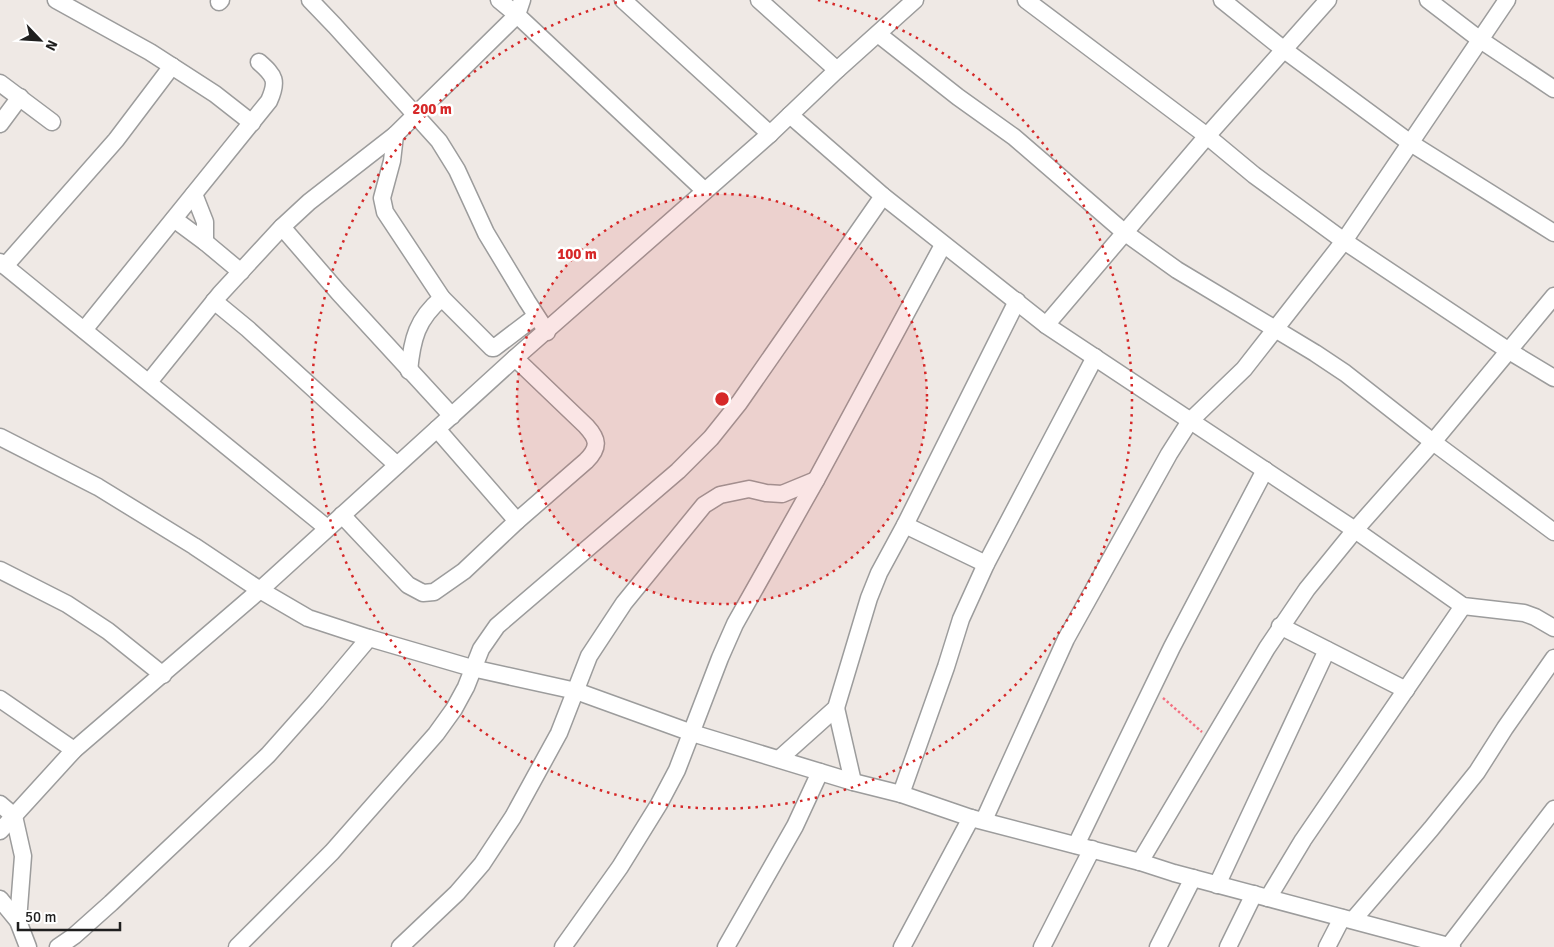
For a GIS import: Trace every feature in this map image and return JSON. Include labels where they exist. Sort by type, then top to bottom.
[{"type":"street","points":[[56,0],[150,52],[215,94],[252,123]]},
{"type":"street","points":[[310,0],[439,141],[457,170],[486,233],[547,332]]},
{"type":"street","points":[[499,0],[520,8],[705,191]]},
{"type":"street","points":[[623,0],[770,134]]},
{"type":"street","points":[[759,0],[837,70]]},
{"type":"street","points":[[1026,0],[1207,136],[1254,175],[1344,241],[1509,351],[1554,378]]},
{"type":"street","points":[[1222,0],[1283,49],[1410,142],[1554,232]]},
{"type":"street","points":[[1046,325],[1207,136],[1328,0]]},
{"type":"street","points":[[1428,0],[1479,39],[1554,88]]},
{"type":"street","points":[[902,947],[977,819],[1066,639],[1190,421],[1244,369],[1344,241],[1507,0]]},
{"type":"street","points":[[0,831],[74,750],[260,590],[515,358],[547,332],[770,134],[912,1]]},
{"type":"street","points":[[148,382],[214,301],[282,227],[309,202],[395,135],[520,8]]},
{"type":"street","points":[[878,34],[1014,137],[1124,232],[1177,270],[1275,328],[1345,373],[1554,532]]},
{"type":"street","points":[[84,330],[269,101],[274,87],[274,80],[271,73],[259,62]]},
{"type":"street","points":[[172,66],[116,140],[3,264],[327,528]]},
{"type":"street","points":[[0,83],[52,122]]},
{"type":"street","points":[[0,124],[20,97]]},
{"type":"street","points":[[790,115],[883,196],[1046,325],[1355,530],[1463,606],[1524,613],[1554,628]]},
{"type":"street","points":[[395,135],[392,161],[382,198],[385,212],[442,298],[492,348],[536,316]]},
{"type":"street","points":[[194,194],[205,222],[205,242]]},
{"type":"street","points":[[237,947],[332,852],[436,734],[454,709],[466,687],[480,649],[497,626],[671,477],[710,438],[739,403],[883,196]]},
{"type":"street","points":[[174,219],[240,272]]},
{"type":"street","points":[[282,227],[409,371],[452,416]]},
{"type":"street","points":[[564,947],[620,868],[659,804],[677,770],[735,624],[816,480],[943,245]]},
{"type":"street","points":[[1140,862],[1280,626],[1307,589],[1355,530],[1434,442],[1554,296]]},
{"type":"street","points":[[409,371],[411,350],[421,320],[430,308],[442,298]]},
{"type":"street","points":[[214,301],[248,329],[397,465]]},
{"type":"street","points":[[853,782],[836,708],[869,598],[879,573],[1017,301]]},
{"type":"street","points":[[901,794],[961,619],[986,564],[1095,357]]},
{"type":"street","points":[[342,515],[400,579],[413,589],[428,593],[439,590],[464,571],[517,521],[586,461],[591,456],[596,445],[594,435],[515,358]]},
{"type":"street","points":[[437,429],[517,521]]},
{"type":"street","points":[[0,437],[98,487],[194,546],[260,590],[308,618],[472,668],[576,691],[692,733],[853,782],[901,794],[977,819],[1450,947],[1554,809]]},
{"type":"street","points":[[1076,845],[1172,647],[1265,470]]},
{"type":"street","points":[[400,947],[457,894],[482,864],[540,771],[559,733],[589,656],[624,603],[704,505],[720,495],[749,489],[782,494],[816,480]]},
{"type":"street","points":[[905,525],[986,564]]},
{"type":"street","points":[[0,570],[67,604],[108,631],[163,675]]},
{"type":"street","points":[[1228,947],[1261,896],[1303,840],[1463,606]]},
{"type":"street","points":[[1280,626],[1406,690]]},
{"type":"street","points":[[58,947],[74,936],[111,903],[268,756],[369,638]]},
{"type":"street","points":[[1217,885],[1327,650]]},
{"type":"street","points":[[1328,947],[1348,919],[1431,829],[1477,772],[1554,658]]},
{"type":"street","points":[[0,699],[74,750]]},
{"type":"street","points":[[779,758],[836,708]]},
{"type":"street","points":[[726,947],[795,826],[820,772]]},
{"type":"street","points":[[0,804],[14,816],[23,856],[18,921]]},
{"type":"street","points":[[1042,947],[1092,849]]},
{"type":"street","points":[[1158,947],[1193,878]]},
{"type":"street","points":[[0,899],[18,921],[28,947]]},
{"type":"path","points":[[1152,688],[1212,741]]}]
